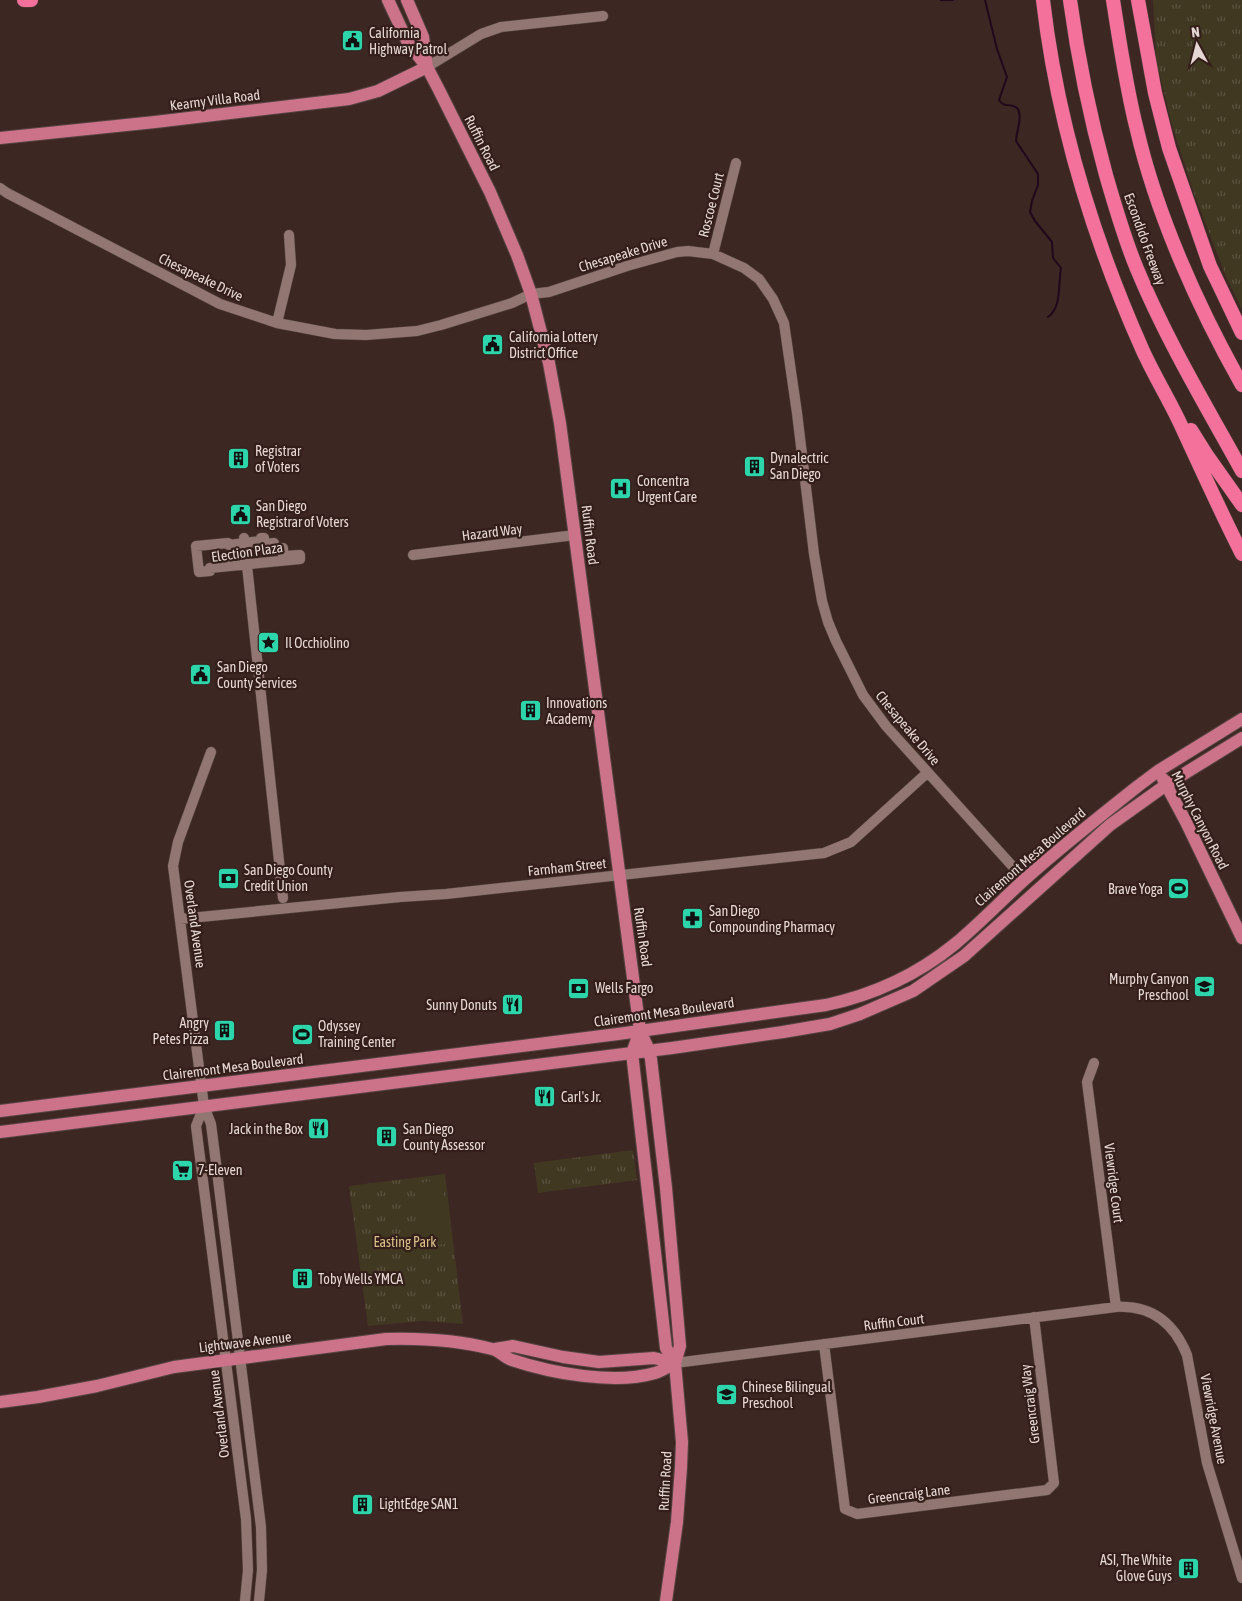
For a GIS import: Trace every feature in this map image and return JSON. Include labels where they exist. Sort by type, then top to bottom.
[{"type":"highway","points":[[24,0],[31,0]]},
{"type":"highway","points":[[1035,0],[1048,41]]},
{"type":"highway","points":[[1043,0],[1048,41],[1066,127],[1088,208],[1099,240],[1144,351],[1242,554]]},
{"type":"highway","name":"Escondido Freeway","points":[[1070,0],[1077,53],[1095,136],[1115,207],[1136,267],[1161,324],[1242,471]]},
{"type":"highway","name":"Escondido Freeway","points":[[1113,0],[1126,82],[1137,132],[1157,199],[1191,283],[1242,385]]},
{"type":"highway","points":[[1138,0],[1149,65],[1169,148],[1210,266],[1242,333]]},
{"type":"highway","points":[[1145,0],[1149,65]]},
{"type":"highway","points":[[1132,322],[1206,454],[1242,505]]},
{"type":"main road","points":[[388,0],[408,43],[427,67]]},
{"type":"main road","points":[[407,0],[423,37],[427,67]]},
{"type":"main road","name":"Kearny Villa Road","points":[[0,138],[349,99],[378,90],[427,67]]},
{"type":"main road","name":"Ruffin Road","points":[[427,67],[490,192],[517,255],[531,294],[550,363],[560,423],[640,1031],[649,1050],[666,1188],[680,1346],[675,1363],[682,1442],[677,1522],[666,1601]]},
{"type":"main road","name":"Clairemont Mesa Boulevard","points":[[0,1111],[640,1031],[851,1000],[908,976],[955,944],[1024,880],[1102,814],[1158,771],[1242,719]]},
{"type":"main road","name":"Clairemont Mesa Boulevard","points":[[0,1132],[632,1053],[830,1024],[860,1014],[914,991],[964,956],[1098,835],[1166,785],[1242,738]]},
{"type":"main road","name":"Murphy Canyon Road","points":[[1158,771],[1186,822],[1242,938]]},
{"type":"main road","name":"Ruffin Road","points":[[640,1031],[632,1053],[666,1348],[675,1363]]},
{"type":"main road","name":"Lightwave Avenue","points":[[0,1402],[97,1386],[174,1367],[386,1339],[418,1338],[462,1342],[496,1350],[509,1359],[534,1367],[562,1374],[596,1377],[626,1377],[655,1373],[675,1363]]},
{"type":"street","points":[[427,67],[481,34],[501,27],[603,16]]},
{"type":"street","name":"Roscoe Court","points":[[713,254],[736,163]]},
{"type":"street","name":"Chesapeake Drive","points":[[0,188],[220,304],[277,323],[335,334],[366,335],[416,330],[441,325],[504,306],[531,294],[549,292],[672,253],[688,251],[713,254],[731,261],[759,279],[773,299],[784,324],[795,396],[814,554],[822,601],[836,642],[863,695],[886,726],[1024,880]]},
{"type":"street","points":[[277,323],[291,265],[289,235]]},
{"type":"street","name":"Hazard Way","points":[[413,555],[575,535]]},
{"type":"street","name":"Election Plaza","points":[[261,538],[264,538],[265,550],[268,550],[267,544],[274,543],[275,549],[283,548],[284,556],[300,555],[300,559],[210,568],[210,571],[199,572],[196,546],[228,542],[229,545],[245,540],[261,541],[261,538]]},
{"type":"street","points":[[245,540],[283,898]]},
{"type":"street","name":"Overland Avenue","points":[[211,752],[184,824],[173,866],[204,1106],[211,1124],[261,1527],[262,1569],[259,1601]]},
{"type":"street","name":"Farnham Street","points":[[180,919],[619,876],[824,853],[851,842],[927,773]]},
{"type":"street","name":"Viewridge Court","points":[[1094,1063],[1087,1082],[1116,1308]]},
{"type":"street","name":"Overland Avenue","points":[[204,1106],[196,1126],[247,1528],[248,1570],[245,1601]]},
{"type":"street","name":"Viewridge Avenue","points":[[1116,1308],[1126,1307],[1153,1313],[1174,1330],[1181,1339],[1187,1355],[1209,1471],[1242,1578]]},
{"type":"street","name":"Ruffin Court","points":[[675,1363],[1116,1308]]},
{"type":"street","name":"Greencraig Way","points":[[1034,1318],[1054,1483],[1052,1486]]},
{"type":"street","name":"Greencraig Lane","points":[[824,1344],[846,1509],[857,1514],[1047,1490],[1052,1486]]},
{"type":"green space","points":[[1153,0],[1242,0],[1242,309],[1227,279],[1193,191],[1172,125],[1156,59]]},
{"type":"green space","points":[[633,1150],[637,1180],[538,1193],[534,1163]]},
{"type":"green space","name":"Easting Park","points":[[445,1174],[463,1324],[423,1321],[368,1326],[349,1186]]},
{"type":"green space","points":[[437,1180],[443,1185],[448,1240],[445,1244],[424,1246],[419,1240],[414,1184]]},
{"type":"waterway","points":[[941,0],[953,0]]},
{"type":"waterway","points":[[985,0],[997,49],[1007,77],[999,100],[1004,104],[1017,108],[1019,111],[1016,141],[1038,174],[1038,185],[1030,212],[1052,242],[1053,258],[1061,268],[1056,307],[1048,317]]},
{"type":"place","name":"California Highway Patrol","points":[[353,41]]},
{"type":"place","name":"California Lottery District Office","points":[[493,345]]},
{"type":"place","name":"Registrar of Voters","points":[[239,459]]},
{"type":"place","name":"Dynalectric San Diego","points":[[754,466]]},
{"type":"place","name":"Concentra Urgent Care","points":[[621,489]]},
{"type":"place","name":"San Diego Registrar of Voters","points":[[240,514]]},
{"type":"place","name":"Il Occhiolino","points":[[269,643]]},
{"type":"place","name":"San Diego County Services","points":[[201,675]]},
{"type":"place","name":"Innovations Academy","points":[[530,711]]},
{"type":"place","name":"San Diego County Credit Union","points":[[228,878]]},
{"type":"place","name":"Brave Yoga","points":[[1179,889]]},
{"type":"place","name":"San Diego Compounding Pharmacy","points":[[693,919]]},
{"type":"place","name":"Murphy Canyon Preschool","points":[[1205,987]]},
{"type":"place","name":"Wells Fargo","points":[[579,988]]},
{"type":"place","name":"Sunny Donuts","points":[[513,1005]]},
{"type":"place","name":"Angry Petes Pizza","points":[[225,1031]]},
{"type":"place","name":"Odyssey Training Center","points":[[302,1034]]},
{"type":"place","name":"Carl's Jr.","points":[[545,1097]]},
{"type":"place","name":"Jack in the Box","points":[[319,1129]]},
{"type":"place","name":"San Diego County Assessor","points":[[387,1137]]},
{"type":"place","name":"7-Eleven","points":[[182,1170]]},
{"type":"place","name":"Toby Wells YMCA","points":[[302,1279]]},
{"type":"place","name":"Chinese Bilingual Preschool","points":[[726,1395]]},
{"type":"place","name":"LightEdge SAN1","points":[[363,1504]]},
{"type":"place","name":"ASI, The White Glove Guys","points":[[1188,1568]]}]
